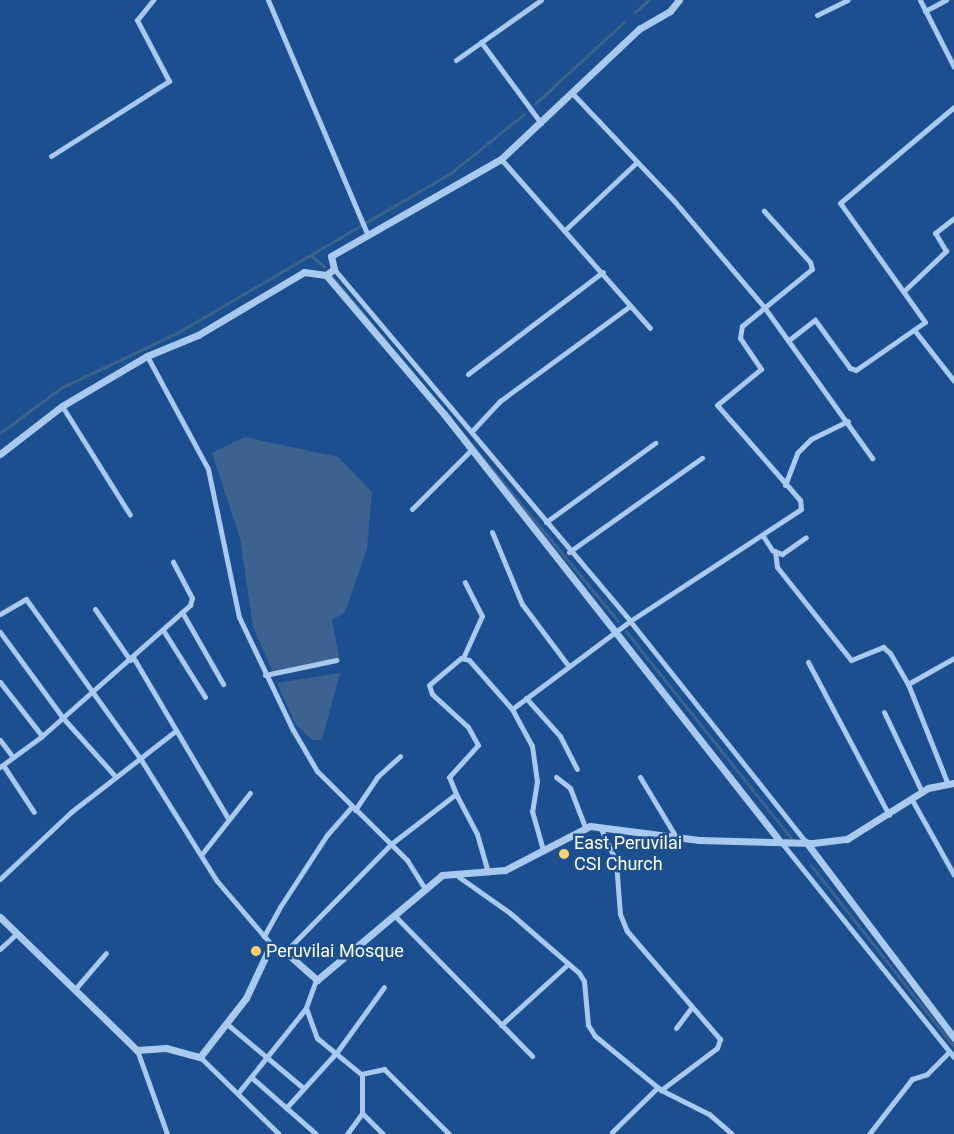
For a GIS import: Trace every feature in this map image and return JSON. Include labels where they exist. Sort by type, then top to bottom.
[{"type":"street","points":[[51,156],[169,81],[137,20],[153,0]]},
{"type":"street","points":[[268,0],[368,236]]},
{"type":"street","points":[[456,60],[541,0]]},
{"type":"street","points":[[679,0],[670,11],[639,29],[573,94],[501,159],[331,256],[334,269],[472,431],[570,552],[630,621],[806,842],[954,1038]]},
{"type":"street","points":[[817,15],[848,0]]},
{"type":"street","points":[[920,0],[954,67]]},
{"type":"street","points":[[925,11],[946,0]]},
{"type":"street","points":[[481,42],[541,122]]},
{"type":"street","points":[[573,94],[637,162],[764,308],[848,421],[872,458]]},
{"type":"street","points":[[789,340],[815,320],[853,370],[915,331],[925,316],[840,203],[954,107]]},
{"type":"street","points":[[501,159],[603,272],[650,328]]},
{"type":"street","points":[[565,230],[637,162]]},
{"type":"street","points":[[512,709],[567,664],[630,621],[764,536],[801,509],[800,500],[717,405],[761,369],[739,334],[745,323],[812,265],[764,211]]},
{"type":"street","points":[[905,290],[946,252],[935,233],[954,218]]},
{"type":"street","points":[[326,275],[334,269]]},
{"type":"street","points":[[0,454],[62,406],[147,356],[198,335],[304,272],[326,275],[472,449],[779,840],[954,1057]]},
{"type":"street","points":[[468,374],[603,272]]},
{"type":"street","points":[[472,431],[500,401],[630,306]]},
{"type":"street","points":[[915,331],[954,381]]},
{"type":"street","points":[[147,356],[208,469],[239,618],[265,674],[317,771],[391,844],[424,887]]},
{"type":"street","points":[[62,406],[130,515]]},
{"type":"street","points":[[785,485],[798,453],[811,439],[848,421]]},
{"type":"street","points":[[546,522],[655,443]]},
{"type":"street","points":[[412,509],[472,449]]},
{"type":"street","points":[[570,552],[702,458]]},
{"type":"street","points":[[492,532],[522,604],[567,664]]},
{"type":"street","points":[[238,1093],[306,1008],[316,980],[395,916],[424,887],[442,874],[459,876],[488,872],[523,862],[585,827],[600,827],[676,838],[806,842],[847,839],[890,815],[911,798],[951,782],[908,684],[883,647],[851,660],[777,566],[774,551],[764,536]]},
{"type":"street","points":[[774,551],[782,554],[806,537]]},
{"type":"street","points":[[34,812],[1,766],[42,736],[164,630],[182,612],[192,598],[173,562]]},
{"type":"street","points":[[465,582],[482,616],[463,658],[429,685],[432,694],[468,727],[478,745],[449,777],[477,834],[488,872]]},
{"type":"street","points":[[0,614],[26,599],[140,758],[201,855],[249,923],[272,945],[285,952],[316,980]]},
{"type":"street","points":[[94,609],[132,658],[174,732],[228,818]]},
{"type":"street","points":[[182,612],[223,684]]},
{"type":"street","points":[[164,630],[205,697]]},
{"type":"street","points":[[0,632],[63,718],[116,777]]},
{"type":"street","points":[[463,658],[512,709],[534,755],[537,781],[532,811],[543,850]]},
{"type":"street","points":[[908,684],[954,658]]},
{"type":"street","points":[[265,674],[336,660]]},
{"type":"street","points":[[808,662],[890,815]]},
{"type":"street","points":[[0,682],[42,736]]},
{"type":"street","points":[[526,698],[560,736],[577,769]]},
{"type":"street","points":[[884,712],[922,792]]},
{"type":"street","points":[[0,879],[28,849],[174,732]]},
{"type":"street","points":[[0,740],[13,757]]},
{"type":"street","points":[[264,936],[304,867],[378,777],[400,756]]},
{"type":"street","points":[[556,777],[570,788],[585,827]]},
{"type":"street","points":[[640,777],[676,838]]},
{"type":"street","points":[[201,855],[228,818],[250,793]]},
{"type":"street","points":[[285,952],[391,844],[456,794]]},
{"type":"street","points":[[911,798],[954,875]]},
{"type":"street","points":[[600,827],[616,862],[620,914],[627,931],[721,1043],[659,1088],[612,1132]]},
{"type":"street","points":[[459,876],[510,912],[568,964],[584,981],[591,1031],[659,1088],[709,1114],[732,1134]]},
{"type":"street","points":[[395,916],[532,1056]]},
{"type":"street","points":[[0,917],[76,988],[137,1050],[167,1134]]},
{"type":"street","points":[[0,949],[17,933]]},
{"type":"street","points":[[200,1058],[227,1024],[272,945]]},
{"type":"street","points":[[76,988],[106,953]]},
{"type":"street","points":[[501,1025],[568,964]]},
{"type":"street","points":[[286,1108],[302,1087],[337,1052],[384,987]]},
{"type":"street","points":[[306,1008],[317,1038],[337,1052],[362,1075],[362,1113],[348,1134]]},
{"type":"street","points":[[676,1028],[691,1008]]},
{"type":"street","points":[[227,1024],[302,1087]]},
{"type":"street","points":[[137,1050],[166,1048],[200,1058],[279,1134]]},
{"type":"street","points":[[869,1134],[912,1079],[927,1074],[949,1052]]},
{"type":"street","points":[[362,1075],[382,1068],[449,1134]]},
{"type":"street","points":[[251,1077],[316,1134]]},
{"type":"street","points":[[362,1113],[383,1134]]},
{"type":"water","points":[[245,437],[338,457],[372,492],[367,549],[345,612],[332,620],[340,661],[273,672],[253,627],[240,538],[212,453]]},
{"type":"water","points":[[340,673],[322,740],[313,740],[296,725],[277,683]]},
{"type":"waterway","points":[[635,12],[649,0]]},
{"type":"waterway","points":[[535,104],[624,22]]},
{"type":"waterway","points":[[0,433],[61,388],[177,333],[451,173],[524,114]]},
{"type":"waterway","points":[[312,256],[324,266]]},
{"type":"waterway","points":[[332,276],[618,621]]},
{"type":"waterway","points":[[626,631],[791,838]]},
{"type":"waterway","points":[[811,865],[954,1046]]},
{"type":"place","name":"East Peruvilai CSI Church","points":[[564,854]]},
{"type":"place","name":"Peruvilai Mosque","points":[[256,951]]}]
